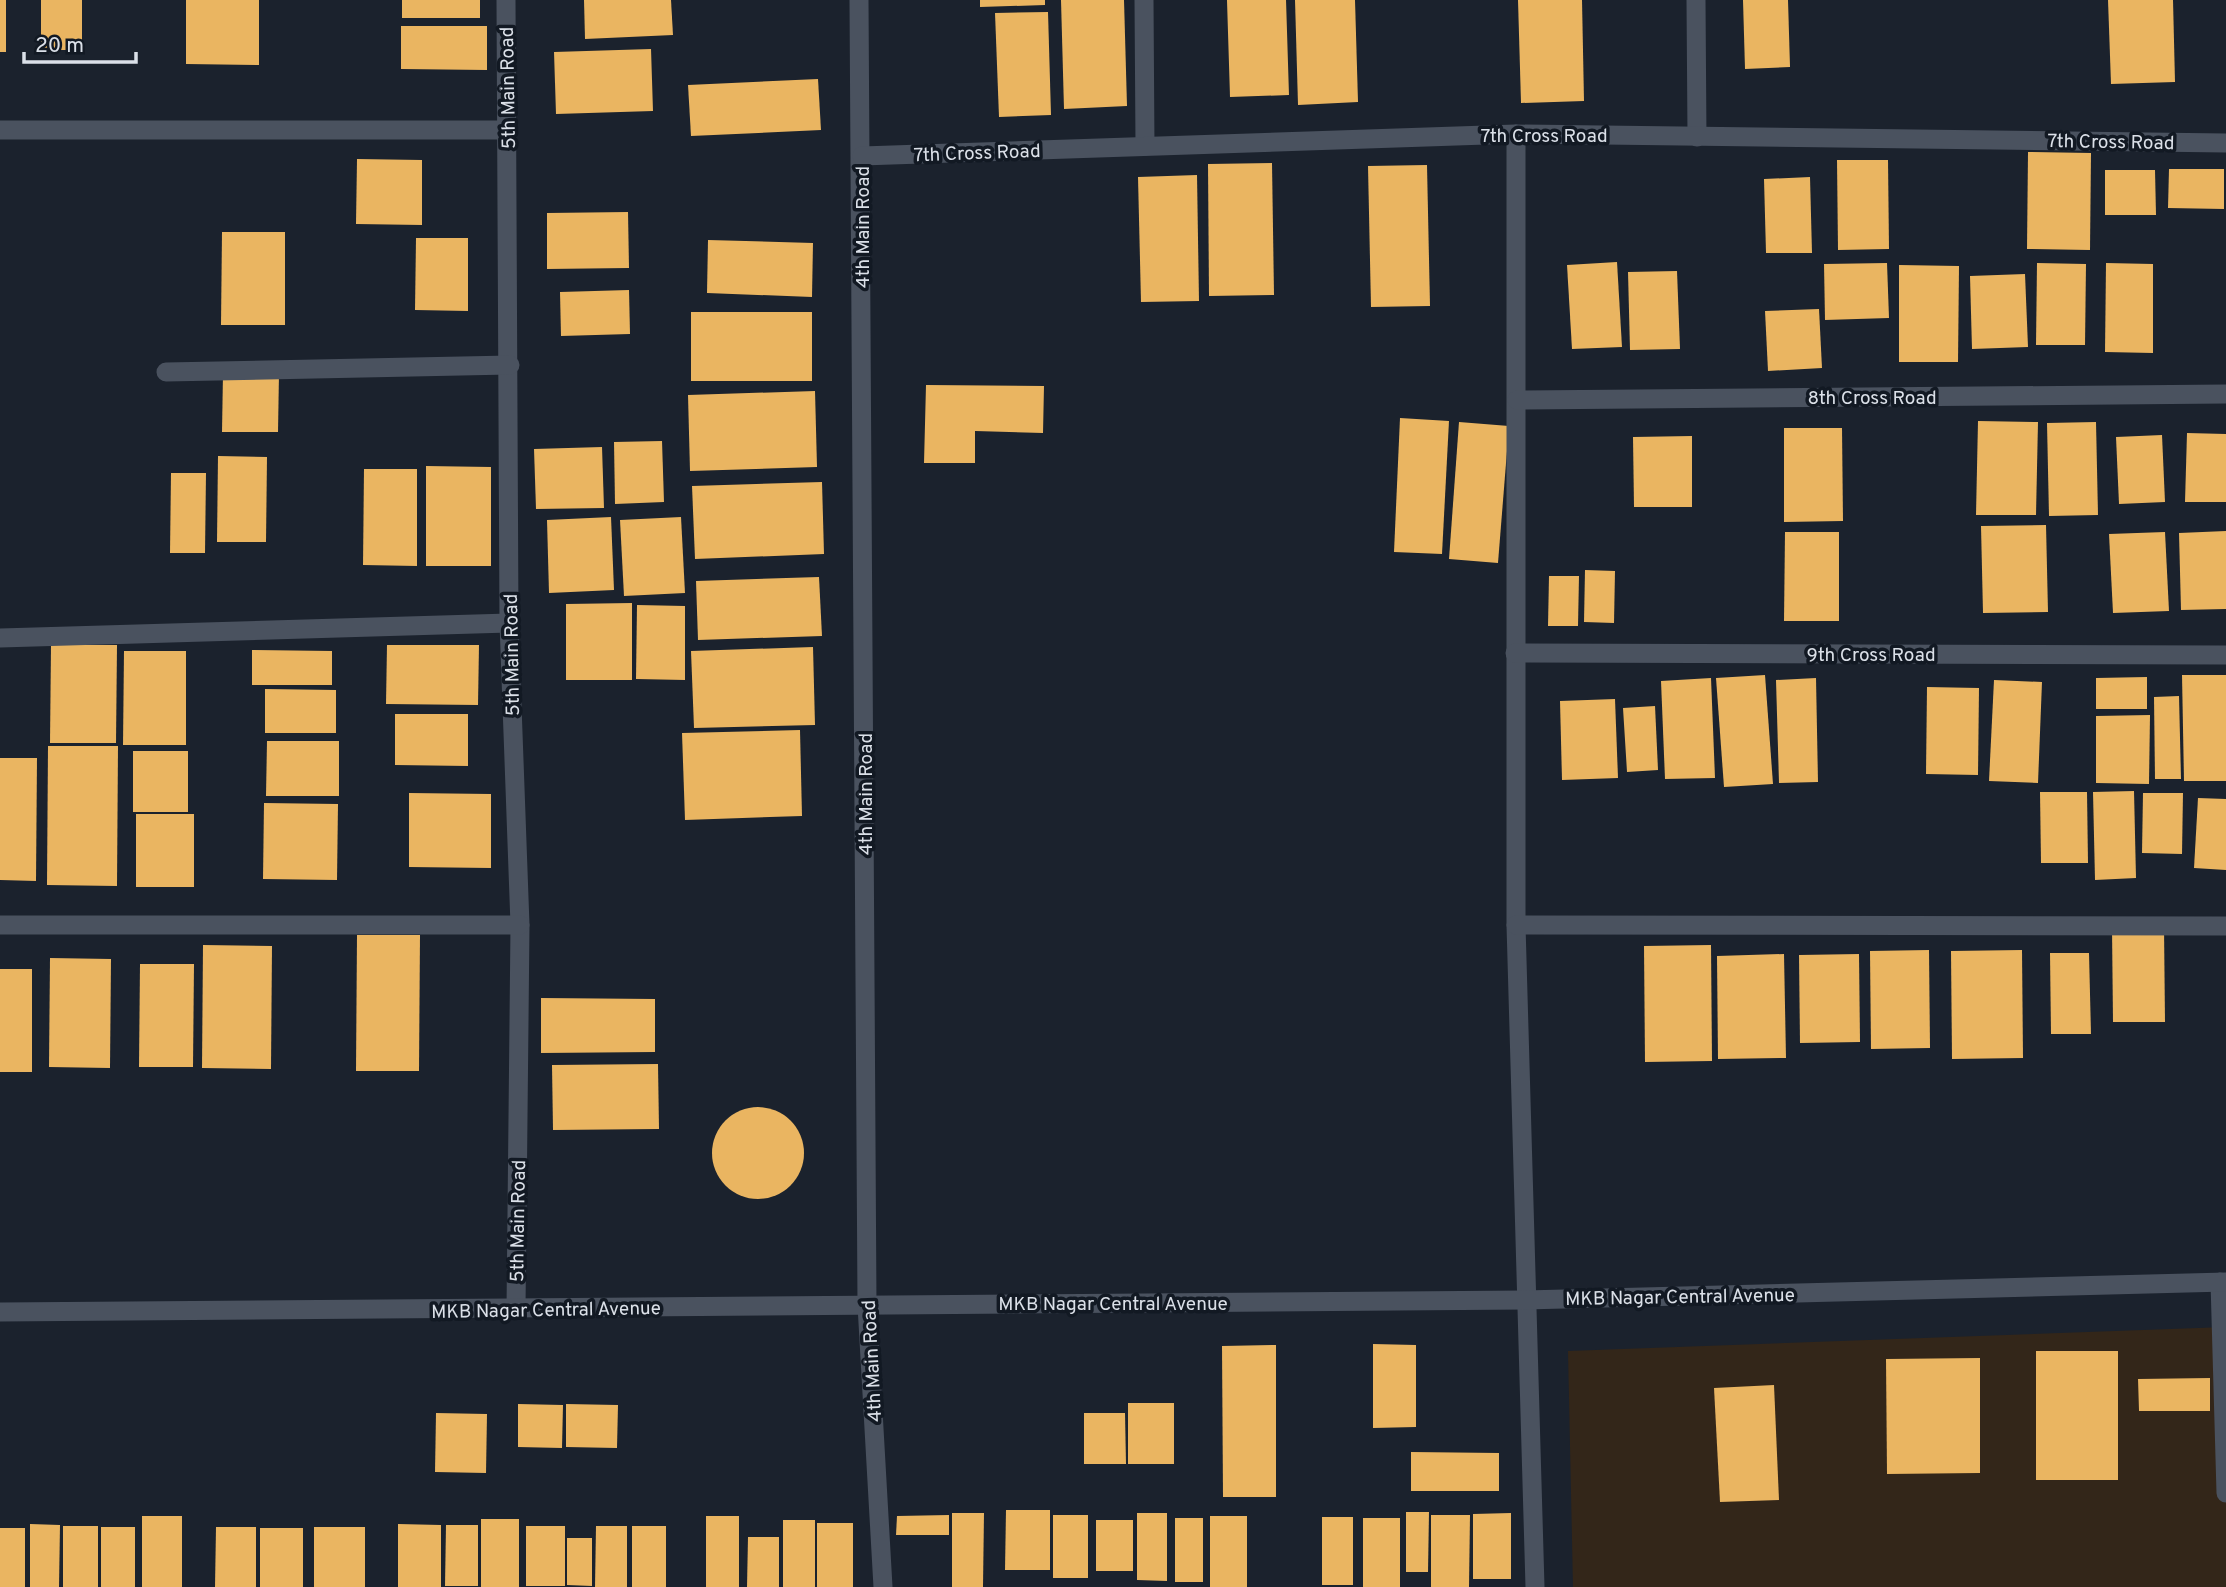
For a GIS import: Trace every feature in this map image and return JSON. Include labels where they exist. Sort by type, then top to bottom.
[{"type":"street","name":"5th Main Road","points":[[506,0],[510,365],[509,624],[520,925],[516,1309]]},
{"type":"street","name":"4th Main Road","points":[[859,0],[867,1305],[883,1587]]},
{"type":"street","points":[[1144,0],[1144,146]]},
{"type":"street","points":[[1696,0],[1697,137]]},
{"type":"street","points":[[0,130],[507,130]]},
{"type":"street","points":[[1516,134],[1516,925],[1535,1587]]},
{"type":"street","name":"7th Cross Road","points":[[862,156],[1516,134],[2226,143]]},
{"type":"street","points":[[166,372],[510,365]]},
{"type":"street","name":"8th Cross Road","points":[[1517,400],[2226,394]]},
{"type":"street","points":[[0,638],[509,624]]},
{"type":"street","name":"9th Cross Road","points":[[1515,653],[2226,655]]},
{"type":"street","points":[[0,925],[520,925]]},
{"type":"street","points":[[1516,925],[2226,926]]},
{"type":"street","points":[[2223,1282],[2226,1493]]},
{"type":"street","name":"MKB Nagar Central Avenue","points":[[0,1312],[1525,1300],[2223,1282]]},
{"type":"shaded area","points":[[2226,1327],[2226,1587],[1573,1587],[1568,1351]]},
{"type":"building","points":[[0,0],[6,0],[6,52],[0,52]]},
{"type":"building","points":[[41,0],[82,0],[82,50],[41,50]]},
{"type":"building","points":[[186,0],[259,0],[259,65],[186,64]]},
{"type":"building","points":[[402,0],[480,0],[480,18],[402,18]]},
{"type":"building","points":[[584,0],[671,0],[673,35],[585,39]]},
{"type":"building","points":[[980,0],[1045,0],[1045,5],[980,7]]},
{"type":"building","points":[[1061,0],[1124,0],[1127,106],[1064,109]]},
{"type":"building","points":[[1227,0],[1286,0],[1289,95],[1230,97]]},
{"type":"building","points":[[1295,0],[1355,0],[1358,102],[1298,105]]},
{"type":"building","points":[[1518,0],[1582,0],[1584,101],[1521,103]]},
{"type":"building","points":[[1743,0],[1788,0],[1790,67],[1745,69]]},
{"type":"building","points":[[2108,0],[2173,0],[2175,82],[2111,84]]},
{"type":"building","points":[[1048,12],[1051,115],[999,117],[995,13]]},
{"type":"building","points":[[401,26],[487,26],[487,70],[401,69]]},
{"type":"building","points":[[651,49],[653,111],[556,114],[554,52]]},
{"type":"building","points":[[818,79],[821,130],[691,136],[688,85]]},
{"type":"building","points":[[2028,152],[2091,153],[2090,250],[2027,249]]},
{"type":"building","points":[[357,159],[422,160],[422,225],[356,224]]},
{"type":"building","points":[[1837,160],[1888,160],[1889,249],[1838,250]]},
{"type":"building","points":[[1272,163],[1274,295],[1209,296],[1208,164]]},
{"type":"building","points":[[1427,165],[1430,306],[1371,307],[1368,166]]},
{"type":"building","points":[[2169,169],[2224,169],[2224,209],[2168,208]]},
{"type":"building","points":[[2105,170],[2155,170],[2156,215],[2105,215]]},
{"type":"building","points":[[1197,175],[1199,301],[1141,302],[1138,177]]},
{"type":"building","points":[[1810,177],[1812,253],[1766,253],[1764,179]]},
{"type":"building","points":[[628,212],[629,268],[547,269],[547,213]]},
{"type":"building","points":[[222,232],[285,232],[285,325],[221,325]]},
{"type":"building","points":[[416,238],[468,238],[468,311],[415,310]]},
{"type":"building","points":[[708,240],[813,243],[812,297],[707,293]]},
{"type":"building","points":[[1617,262],[1622,347],[1572,349],[1567,265]]},
{"type":"building","points":[[1887,263],[1889,318],[1825,320],[1824,264]]},
{"type":"building","points":[[2037,263],[2086,264],[2085,345],[2036,345]]},
{"type":"building","points":[[2106,263],[2153,264],[2153,353],[2105,352]]},
{"type":"building","points":[[1899,265],[1959,266],[1958,362],[1899,362]]},
{"type":"building","points":[[1677,271],[1680,349],[1630,350],[1628,272]]},
{"type":"building","points":[[2025,274],[2028,347],[1972,349],[1970,276]]},
{"type":"building","points":[[629,290],[630,334],[561,336],[560,292]]},
{"type":"building","points":[[1819,309],[1822,368],[1768,371],[1765,311]]},
{"type":"building","points":[[691,312],[812,312],[812,381],[691,381]]},
{"type":"building","points":[[223,373],[279,373],[278,432],[222,432]]},
{"type":"building","points":[[926,385],[1044,386],[1043,433],[975,431],[975,463],[924,463]]},
{"type":"building","points":[[815,391],[817,467],[690,471],[688,395]]},
{"type":"building","points":[[1400,418],[1449,421],[1442,554],[1394,552]]},
{"type":"building","points":[[1978,421],[2038,422],[2036,515],[1976,515]]},
{"type":"building","points":[[1459,422],[1509,426],[1498,563],[1449,559]]},
{"type":"building","points":[[2096,422],[2098,515],[2049,516],[2047,423]]},
{"type":"building","points":[[1784,428],[1842,428],[1843,521],[1784,522]]},
{"type":"building","points":[[2187,433],[2226,434],[2226,502],[2185,502]]},
{"type":"building","points":[[2162,435],[2165,502],[2119,504],[2116,437]]},
{"type":"building","points":[[1692,436],[1692,507],[1634,507],[1633,437]]},
{"type":"building","points":[[662,441],[664,502],[615,504],[614,442]]},
{"type":"building","points":[[602,447],[604,508],[536,509],[534,449]]},
{"type":"building","points":[[218,456],[267,457],[266,542],[217,542]]},
{"type":"building","points":[[426,466],[491,467],[491,566],[426,566]]},
{"type":"building","points":[[364,469],[417,469],[417,566],[363,565]]},
{"type":"building","points":[[171,473],[206,473],[205,553],[170,553]]},
{"type":"building","points":[[822,482],[824,554],[695,559],[692,486]]},
{"type":"building","points":[[611,517],[614,590],[549,593],[547,520]]},
{"type":"building","points":[[681,517],[685,593],[624,596],[620,520]]},
{"type":"building","points":[[2046,525],[2048,612],[1983,613],[1981,526]]},
{"type":"building","points":[[2226,531],[2226,609],[2181,610],[2179,533]]},
{"type":"building","points":[[1785,532],[1839,532],[1839,621],[1784,621]]},
{"type":"building","points":[[2165,532],[2169,611],[2113,613],[2109,534]]},
{"type":"building","points":[[1585,570],[1615,571],[1614,623],[1584,622]]},
{"type":"building","points":[[1549,576],[1579,576],[1578,626],[1548,626]]},
{"type":"building","points":[[819,577],[822,636],[698,640],[696,581]]},
{"type":"building","points":[[632,603],[632,680],[566,680],[566,604]]},
{"type":"building","points":[[637,605],[685,606],[685,680],[636,679]]},
{"type":"building","points":[[51,645],[117,645],[116,743],[50,743]]},
{"type":"building","points":[[387,645],[479,645],[478,705],[386,704]]},
{"type":"building","points":[[813,647],[815,725],[694,728],[691,651]]},
{"type":"building","points":[[252,650],[332,651],[332,685],[252,685]]},
{"type":"building","points":[[124,651],[186,651],[186,745],[123,745]]},
{"type":"building","points":[[1765,675],[1773,784],[1724,787],[1716,678]]},
{"type":"building","points":[[2182,675],[2226,675],[2226,781],[2184,781]]},
{"type":"building","points":[[2147,677],[2147,709],[2096,709],[2096,678]]},
{"type":"building","points":[[1711,678],[1715,778],[1665,779],[1661,681]]},
{"type":"building","points":[[1816,678],[1818,782],[1779,783],[1776,680]]},
{"type":"building","points":[[1994,680],[2042,682],[2038,783],[1989,781]]},
{"type":"building","points":[[1927,687],[1979,688],[1978,775],[1926,774]]},
{"type":"building","points":[[265,689],[336,690],[336,733],[265,733]]},
{"type":"building","points":[[2179,696],[2181,779],[2155,779],[2154,697]]},
{"type":"building","points":[[1615,699],[1618,778],[1562,780],[1560,701]]},
{"type":"building","points":[[1655,706],[1658,770],[1627,772],[1623,708]]},
{"type":"building","points":[[395,714],[468,714],[468,766],[395,765]]},
{"type":"building","points":[[2150,715],[2149,784],[2096,783],[2096,716]]},
{"type":"building","points":[[800,730],[802,816],[685,820],[682,733]]},
{"type":"building","points":[[267,741],[339,741],[339,796],[266,796]]},
{"type":"building","points":[[48,746],[118,746],[117,886],[47,885]]},
{"type":"building","points":[[133,751],[188,751],[188,812],[133,812]]},
{"type":"building","points":[[0,758],[37,758],[36,881],[0,880]]},
{"type":"building","points":[[2134,791],[2136,878],[2095,880],[2093,792]]},
{"type":"building","points":[[2040,792],[2087,792],[2088,863],[2041,863]]},
{"type":"building","points":[[409,793],[491,794],[491,868],[409,867]]},
{"type":"building","points":[[2143,793],[2183,793],[2182,854],[2142,853]]},
{"type":"building","points":[[2198,798],[2226,799],[2226,870],[2194,868]]},
{"type":"building","points":[[264,803],[338,804],[337,880],[263,879]]},
{"type":"building","points":[[136,814],[194,814],[194,887],[136,887]]},
{"type":"building","points":[[2164,927],[2165,1022],[2113,1022],[2112,928]]},
{"type":"building","points":[[357,935],[420,935],[419,1071],[356,1071]]},
{"type":"building","points":[[203,945],[272,946],[271,1069],[202,1068]]},
{"type":"building","points":[[1711,945],[1712,1061],[1645,1062],[1644,946]]},
{"type":"building","points":[[1929,950],[1930,1048],[1871,1049],[1870,951]]},
{"type":"building","points":[[2022,950],[2023,1058],[1952,1059],[1951,951]]},
{"type":"building","points":[[2050,953],[2089,953],[2091,1034],[2051,1034]]},
{"type":"building","points":[[1784,954],[1786,1058],[1718,1059],[1717,956]]},
{"type":"building","points":[[1859,954],[1860,1042],[1800,1043],[1799,955]]},
{"type":"building","points":[[50,958],[111,959],[110,1068],[49,1067]]},
{"type":"building","points":[[140,964],[194,964],[193,1067],[139,1067]]},
{"type":"building","points":[[0,969],[32,969],[32,1072],[0,1072]]},
{"type":"building","points":[[541,998],[655,999],[655,1052],[541,1053]]},
{"type":"building","points":[[658,1064],[659,1129],[553,1130],[552,1065]]},
{"type":"building","points":[[758,1107],[776,1111],[790,1121],[800,1135],[804,1153],[800,1171],[790,1185],[776,1195],[758,1199],[740,1195],[726,1185],[716,1171],[712,1153],[716,1135],[726,1121],[740,1111]]},
{"type":"building","points":[[1373,1344],[1416,1345],[1416,1427],[1373,1428]]},
{"type":"building","points":[[1276,1345],[1276,1497],[1223,1497],[1222,1346]]},
{"type":"building","points":[[2036,1351],[2118,1351],[2118,1480],[2036,1480]]},
{"type":"building","points":[[1980,1358],[1980,1473],[1887,1474],[1886,1359]]},
{"type":"building","points":[[2210,1378],[2210,1411],[2139,1411],[2138,1379]]},
{"type":"building","points":[[1774,1385],[1779,1500],[1720,1502],[1714,1388]]},
{"type":"building","points":[[1128,1403],[1174,1403],[1174,1464],[1128,1464]]},
{"type":"building","points":[[518,1404],[563,1405],[562,1448],[518,1447]]},
{"type":"building","points":[[566,1404],[618,1405],[617,1448],[566,1447]]},
{"type":"building","points":[[436,1413],[487,1414],[486,1473],[435,1472]]},
{"type":"building","points":[[1084,1413],[1125,1413],[1126,1464],[1084,1464]]},
{"type":"building","points":[[1411,1452],[1499,1453],[1499,1491],[1411,1491]]},
{"type":"building","points":[[1006,1510],[1050,1510],[1050,1570],[1005,1570]]},
{"type":"building","points":[[1406,1512],[1429,1512],[1428,1572],[1406,1572]]},
{"type":"building","points":[[952,1513],[984,1513],[983,1587],[952,1587]]},
{"type":"building","points":[[1137,1513],[1167,1513],[1167,1581],[1137,1580]]},
{"type":"building","points":[[1511,1513],[1511,1579],[1473,1579],[1473,1514]]},
{"type":"building","points":[[949,1515],[949,1535],[896,1535],[897,1516]]},
{"type":"building","points":[[1053,1515],[1088,1515],[1088,1578],[1053,1578]]},
{"type":"building","points":[[1431,1515],[1470,1515],[1469,1587],[1431,1587]]},
{"type":"building","points":[[142,1516],[182,1516],[182,1587],[142,1587]]},
{"type":"building","points":[[706,1516],[739,1516],[739,1587],[706,1587]]},
{"type":"building","points":[[1210,1516],[1247,1516],[1247,1587],[1210,1587]]},
{"type":"building","points":[[1322,1517],[1353,1517],[1353,1585],[1322,1585]]},
{"type":"building","points":[[1175,1518],[1203,1518],[1203,1582],[1175,1582]]},
{"type":"building","points":[[1363,1518],[1400,1518],[1400,1587],[1363,1587]]},
{"type":"building","points":[[481,1519],[519,1519],[519,1587],[481,1587]]},
{"type":"building","points":[[783,1520],[815,1520],[815,1587],[783,1587]]},
{"type":"building","points":[[1096,1520],[1133,1520],[1133,1571],[1096,1571]]},
{"type":"building","points":[[817,1523],[853,1523],[853,1587],[817,1587]]},
{"type":"building","points":[[30,1524],[60,1525],[59,1587],[30,1587]]},
{"type":"building","points":[[398,1524],[441,1525],[441,1587],[398,1587]]},
{"type":"building","points":[[446,1525],[478,1525],[478,1586],[445,1586]]},
{"type":"building","points":[[63,1526],[98,1526],[98,1587],[63,1587]]},
{"type":"building","points":[[526,1526],[565,1526],[565,1586],[526,1586]]},
{"type":"building","points":[[596,1526],[627,1526],[627,1587],[595,1587]]},
{"type":"building","points":[[632,1526],[666,1526],[666,1587],[632,1587]]},
{"type":"building","points":[[101,1527],[135,1527],[135,1587],[101,1587]]},
{"type":"building","points":[[216,1527],[256,1527],[256,1587],[215,1587]]},
{"type":"building","points":[[314,1527],[365,1527],[365,1587],[314,1587]]},
{"type":"building","points":[[0,1528],[25,1528],[25,1587],[0,1587]]},
{"type":"building","points":[[260,1528],[303,1528],[303,1587],[260,1587]]},
{"type":"building","points":[[748,1537],[779,1537],[779,1587],[747,1587]]},
{"type":"building","points":[[567,1538],[592,1538],[592,1586],[567,1585]]}]
